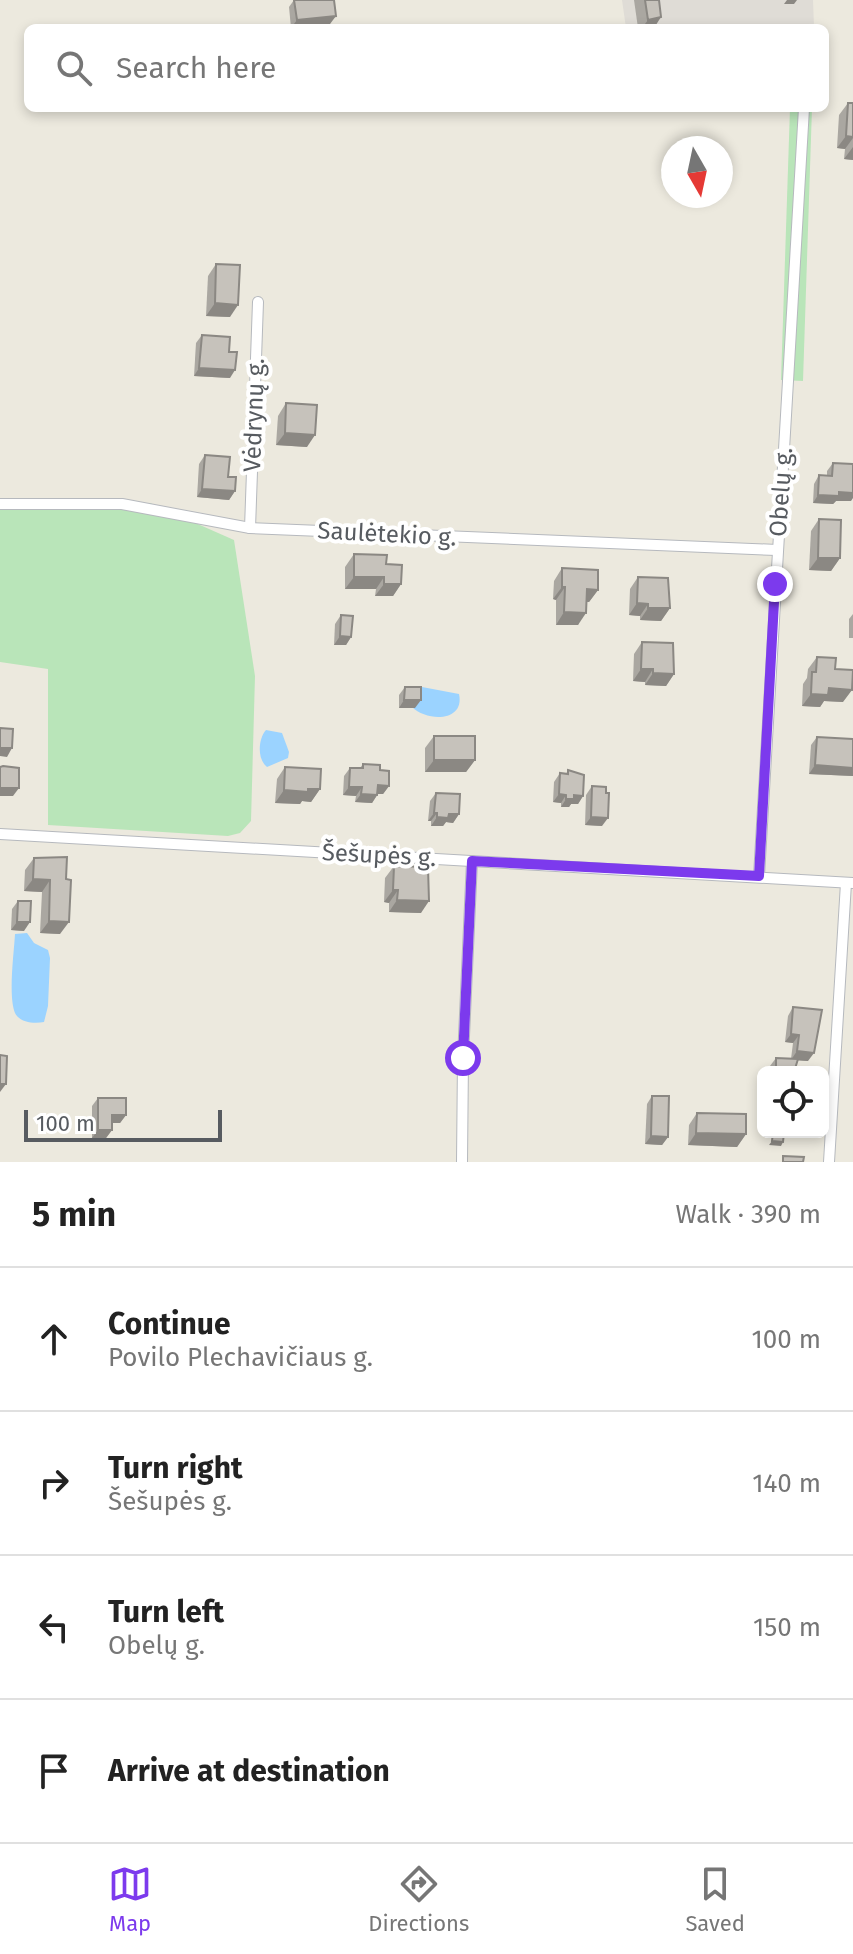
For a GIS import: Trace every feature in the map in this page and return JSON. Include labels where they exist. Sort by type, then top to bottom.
[{"type":"street","name":"Obelų g.","points":[[759,876],[804,112]]},
{"type":"street","name":"Vėdrynų g.","points":[[250,528],[258,302]]},
{"type":"street","name":"Saulėtekio g.","points":[[0,504],[122,504],[250,528],[777,550]]},
{"type":"street","name":"Šešupės g.","points":[[0,834],[850,883]]},
{"type":"street","points":[[462,1162],[463,1058],[472,861]]},
{"type":"street","points":[[829,1162],[850,883]]},
{"type":"shaded area","points":[[622,0],[813,0],[814,24],[625,24]]},
{"type":"green space","points":[[790,112],[812,112],[803,381],[781,380]]},
{"type":"green space","points":[[150,503],[234,540],[255,676],[251,821],[240,833],[228,836],[48,825],[48,669],[0,662],[0,504]]},
{"type":"water","points":[[422,687],[459,694],[456,710],[443,717],[419,712],[412,707],[416,689]]},
{"type":"water","points":[[266,730],[282,733],[289,752],[288,758],[267,767],[260,749]]},
{"type":"water","points":[[27,933],[34,943],[48,950],[50,958],[48,1006],[44,1022],[32,1023],[20,1019],[13,1006],[15,934]]},
{"type":"building","points":[[294,0],[334,0],[336,16],[297,20]]},
{"type":"building","points":[[645,0],[659,0],[661,17],[648,20]]},
{"type":"building","points":[[848,103],[853,103],[853,137],[846,136]]},
{"type":"building","points":[[216,264],[240,265],[238,305],[215,303]]},
{"type":"building","points":[[202,335],[230,337],[229,352],[237,352],[235,370],[199,368]]},
{"type":"building","points":[[286,403],[317,405],[315,435],[285,433]]},
{"type":"building","points":[[205,455],[230,457],[228,477],[236,477],[235,491],[202,489]]},
{"type":"building","points":[[833,463],[853,464],[853,493],[818,495],[819,475],[832,476]]},
{"type":"building","points":[[819,519],[841,520],[840,558],[818,558]]},
{"type":"building","points":[[354,554],[387,555],[386,564],[402,565],[401,584],[384,584],[384,577],[354,577]]},
{"type":"building","points":[[562,568],[598,570],[598,590],[587,589],[586,613],[564,612]]},
{"type":"building","points":[[638,577],[668,578],[670,608],[648,608],[648,604],[637,603]]},
{"type":"building","points":[[341,615],[353,616],[351,637],[340,636]]},
{"type":"building","points":[[642,642],[673,643],[674,674],[641,669]]},
{"type":"building","points":[[817,657],[836,658],[835,669],[853,670],[852,690],[829,688],[828,695],[811,694],[812,672],[816,672]]},
{"type":"building","points":[[405,687],[421,687],[421,700],[404,700]]},
{"type":"building","points":[[0,728],[13,729],[12,748],[0,748]]},
{"type":"building","points":[[434,736],[475,736],[475,760],[434,760]]},
{"type":"building","points":[[817,737],[853,739],[853,768],[815,765]]},
{"type":"building","points":[[363,764],[380,765],[380,770],[389,771],[389,786],[378,785],[377,795],[361,794],[362,787],[349,787],[350,768],[363,768]]},
{"type":"building","points":[[0,767],[19,768],[19,788],[0,788]]},
{"type":"building","points":[[285,767],[321,769],[320,789],[308,789],[308,792],[284,790]]},
{"type":"building","points":[[568,770],[584,775],[583,796],[574,795],[574,799],[566,799],[566,795],[559,794],[560,773],[568,774]]},
{"type":"building","points":[[592,786],[606,787],[606,793],[609,793],[608,818],[591,817]]},
{"type":"building","points":[[436,793],[460,794],[459,814],[449,814],[448,818],[437,817],[434,813]]},
{"type":"building","points":[[67,857],[66,879],[71,880],[69,922],[49,921],[50,880],[33,879],[34,858]]},
{"type":"building","points":[[394,866],[428,867],[429,901],[397,900],[398,890],[393,890]]},
{"type":"building","points":[[18,901],[31,901],[30,922],[17,922]]},
{"type":"building","points":[[793,1007],[822,1010],[814,1053],[797,1051],[799,1035],[791,1034]]},
{"type":"building","points":[[0,1055],[7,1056],[6,1084],[0,1084]]},
{"type":"building","points":[[776,1058],[798,1059],[796,1066],[776,1066]]},
{"type":"building","points":[[652,1096],[669,1096],[668,1137],[651,1136]]},
{"type":"building","points":[[98,1098],[126,1098],[126,1115],[112,1115],[112,1130],[98,1130]]},
{"type":"building","points":[[697,1113],[746,1114],[746,1134],[696,1133]]},
{"type":"building","points":[[783,1156],[804,1157],[803,1162],[783,1162]]},
{"type":"route","points":[[463,1058],[472,861],[759,876],[775,584]]}]
